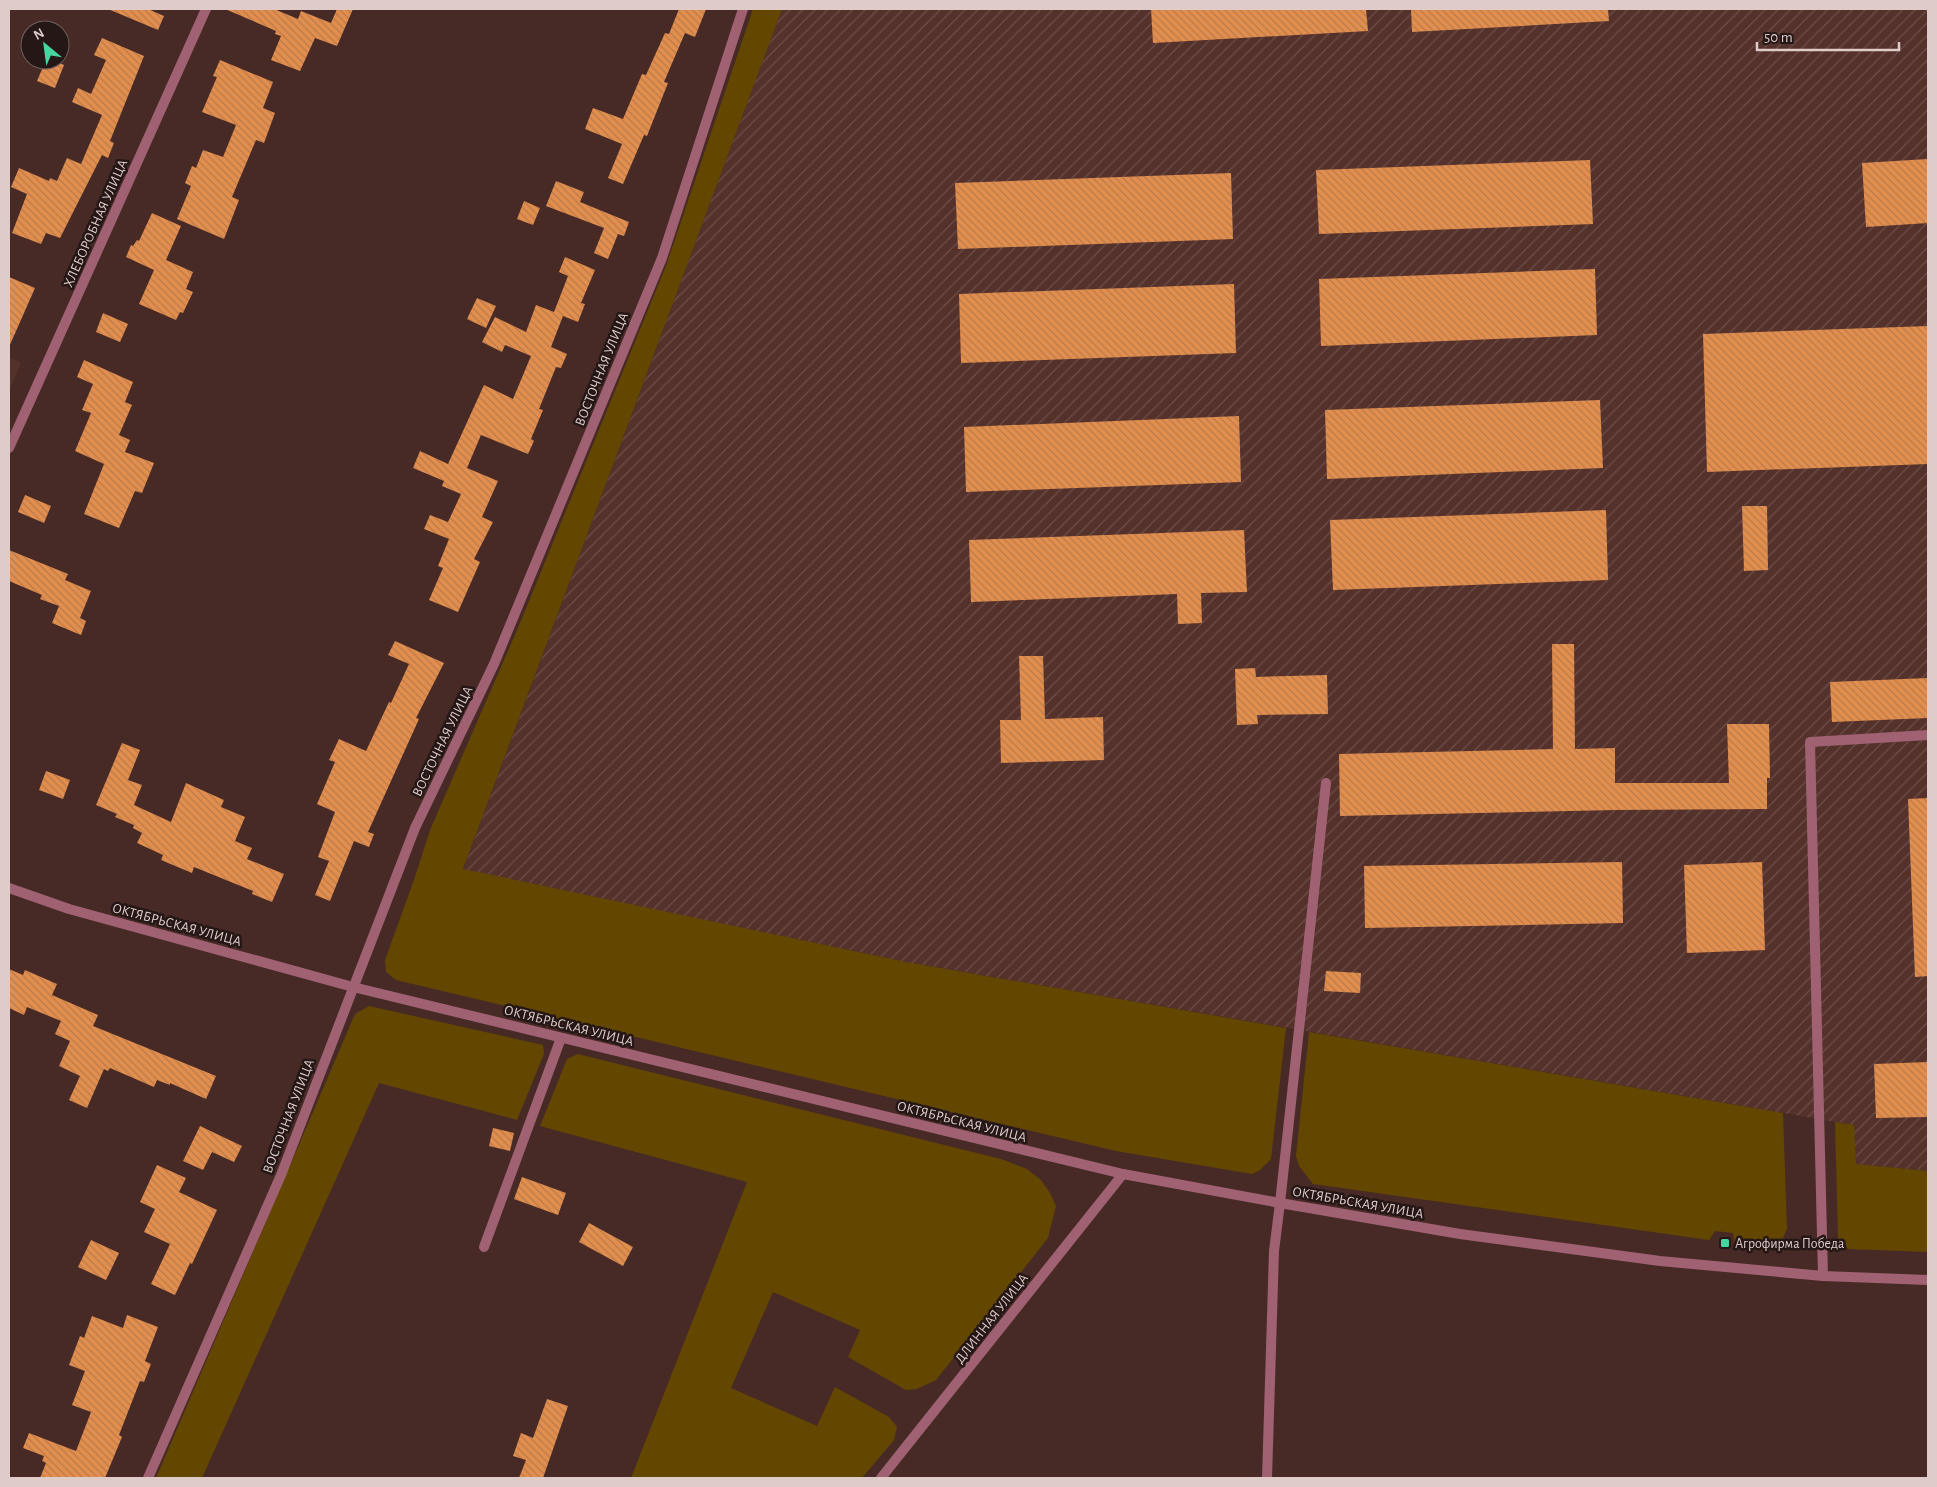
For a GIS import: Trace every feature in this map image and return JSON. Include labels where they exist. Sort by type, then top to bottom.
[{"type":"street","name":"ХЛЕБОРОБНАЯ УЛИЦА","points":[[9,448],[206,9]]},
{"type":"street","name":"ВОСТОЧНАЯ УЛИЦА","points":[[148,1478],[281,1175],[415,828],[494,664],[662,258],[744,9]]},
{"type":"street","points":[[1823,1276],[1810,742],[1928,735]]},
{"type":"street","points":[[1267,1478],[1274,1251],[1326,783]]},
{"type":"street","name":"ОКТЯБРЬСКАЯ УЛИЦА","points":[[9,888],[69,909],[353,987],[1123,1174],[1460,1234],[1651,1260],[1823,1276],[1928,1280]]},
{"type":"street","points":[[484,1247],[561,1038]]},
{"type":"street","name":"ДЛИННАЯ УЛИЦА","points":[[881,1478],[1123,1174]]},
{"type":"shaded area","points":[[753,9],[782,9],[463,869],[906,962],[1286,1028],[1271,1159],[1260,1170],[1252,1174],[1116,1151],[396,980],[386,972],[385,960],[430,830],[518,628],[666,266]]},
{"type":"shaded area","points":[[782,9],[1928,9],[1928,1171],[1856,1164],[1853,1125],[906,962],[463,870]]},
{"type":"shaded area","points":[[9,357],[21,363],[9,391]]},
{"type":"shaded area","points":[[369,1006],[543,1045],[544,1054],[517,1120],[379,1083],[202,1478],[156,1478],[355,1014]]},
{"type":"shaded area","points":[[1309,1032],[1783,1113],[1787,1229],[1781,1242],[1772,1249],[1735,1244],[1733,1233],[1715,1231],[1709,1240],[1313,1184],[1299,1166],[1296,1156]]},
{"type":"shaded area","points":[[578,1054],[1001,1159],[1027,1169],[1041,1180],[1050,1193],[1056,1206],[1048,1238],[936,1380],[917,1389],[906,1390],[848,1357],[860,1330],[773,1292],[731,1388],[817,1426],[835,1387],[889,1417],[897,1427],[894,1440],[862,1478],[631,1478],[747,1182],[540,1126],[567,1059]]},
{"type":"shaded area","points":[[1835,1122],[1854,1125],[1856,1164],[1928,1171],[1928,1252],[1849,1249],[1841,1245],[1838,1237]]},
{"type":"building","points":[[108,9],[148,9],[164,16],[158,30]]},
{"type":"building","points":[[225,9],[274,9],[298,19],[301,11],[331,23],[337,9],[353,9],[337,46],[315,38],[300,71],[271,60],[281,36],[275,34],[276,31]]},
{"type":"building","points":[[679,9],[706,9],[695,37],[685,33],[664,82],[668,83],[647,136],[644,135],[623,184],[608,178],[622,144],[585,129],[593,108],[623,119],[642,74],[646,75],[665,33],[669,34]]},
{"type":"building","points":[[1151,9],[1366,9],[1368,31],[1153,43]]},
{"type":"building","points":[[1411,9],[1608,9],[1609,21],[1412,32]]},
{"type":"building","points":[[102,38],[144,56],[110,141],[114,143],[108,158],[102,155],[60,238],[46,233],[41,244],[12,233],[27,194],[11,187],[19,168],[49,181],[50,178],[57,181],[67,158],[81,164],[102,115],[72,102],[78,88],[91,94],[106,60],[94,55]]},
{"type":"building","points":[[220,60],[273,82],[263,108],[275,113],[264,143],[256,140],[232,197],[239,200],[224,239],[177,219],[191,186],[185,183],[192,166],[196,168],[203,150],[223,157],[236,125],[202,112],[217,77],[213,76]]},
{"type":"building","points":[[42,70],[62,70],[55,88],[37,81]]},
{"type":"building","points":[[1928,159],[1928,223],[1866,227],[1862,163]]},
{"type":"building","points":[[1590,160],[1593,224],[1319,234],[1316,170]]},
{"type":"building","points":[[1231,173],[1233,239],[958,249],[955,183]]},
{"type":"building","points":[[556,181],[584,192],[580,202],[629,222],[624,236],[618,234],[608,259],[594,253],[604,228],[546,206]]},
{"type":"building","points":[[524,201],[540,208],[533,225],[517,219]]},
{"type":"building","points":[[152,213],[181,226],[166,260],[193,272],[186,289],[193,292],[183,313],[180,312],[176,320],[139,304],[154,270],[126,257],[131,245],[133,246],[137,240],[139,241]]},
{"type":"building","points":[[565,257],[595,270],[581,303],[585,304],[578,322],[563,316],[551,347],[567,354],[561,368],[556,367],[539,409],[543,410],[531,439],[534,441],[528,454],[481,435],[467,468],[498,481],[482,517],[493,522],[474,559],[480,562],[458,612],[429,600],[443,568],[438,566],[449,539],[424,529],[430,515],[448,522],[461,494],[442,486],[444,481],[413,468],[420,451],[448,464],[484,385],[513,399],[531,356],[505,345],[502,352],[482,342],[495,317],[526,332],[536,305],[554,312],[568,276],[559,272]]},
{"type":"building","points":[[1595,269],[1597,335],[1321,346],[1319,279]]},
{"type":"building","points":[[9,277],[35,288],[9,347]]},
{"type":"building","points":[[1234,284],[1236,353],[961,363],[959,294]]},
{"type":"building","points":[[477,298],[496,306],[486,328],[467,319]]},
{"type":"building","points":[[103,313],[128,324],[120,342],[96,332]]},
{"type":"building","points":[[1928,326],[1928,464],[1707,472],[1703,334]]},
{"type":"building","points":[[84,360],[133,382],[125,402],[132,405],[119,435],[130,440],[125,452],[154,463],[142,493],[135,491],[119,528],[84,514],[104,464],[75,451],[91,413],[82,410],[93,384],[77,377]]},
{"type":"building","points":[[1600,400],[1603,468],[1327,479],[1325,410]]},
{"type":"building","points":[[1239,416],[1241,482],[966,492],[964,427]]},
{"type":"building","points":[[25,495],[51,506],[44,523],[18,512]]},
{"type":"building","points":[[1742,506],[1767,506],[1768,570],[1744,571]]},
{"type":"building","points":[[1606,510],[1608,580],[1333,590],[1330,520]]},
{"type":"building","points":[[1244,530],[1247,592],[1201,593],[1202,623],[1178,624],[1177,594],[971,602],[969,540]]},
{"type":"building","points":[[9,550],[68,574],[65,580],[91,591],[80,618],[86,621],[81,635],[52,623],[59,606],[40,599],[42,595],[9,581]]},
{"type":"building","points":[[395,641],[444,663],[416,718],[419,719],[368,832],[374,834],[369,847],[354,841],[330,901],[315,895],[329,861],[318,857],[335,812],[317,804],[335,762],[329,760],[339,739],[366,751],[389,702],[391,703],[409,664],[388,655]]},
{"type":"building","points":[[1552,644],[1574,644],[1575,749],[1615,748],[1615,783],[1729,783],[1727,724],[1769,724],[1770,778],[1767,778],[1767,809],[1340,816],[1339,754],[1553,749]]},
{"type":"building","points":[[1019,656],[1043,656],[1045,719],[1103,717],[1104,760],[1001,763],[1000,720],[1021,720]]},
{"type":"building","points":[[1255,668],[1256,677],[1327,675],[1328,714],[1257,715],[1258,724],[1237,725],[1235,669]]},
{"type":"building","points":[[1928,678],[1928,718],[1832,722],[1830,682]]},
{"type":"building","points":[[122,743],[140,750],[128,780],[142,785],[134,805],[171,822],[186,783],[224,800],[221,807],[245,817],[235,841],[252,848],[247,859],[284,874],[272,902],[252,894],[253,891],[194,867],[192,873],[161,860],[163,855],[137,843],[142,833],[133,828],[134,825],[115,817],[117,814],[96,805]]},
{"type":"building","points":[[46,771],[70,780],[63,799],[39,790]]},
{"type":"building","points":[[1928,798],[1928,976],[1915,977],[1908,799]]},
{"type":"building","points":[[1622,862],[1623,923],[1365,928],[1364,866]]},
{"type":"building","points":[[1762,862],[1765,950],[1687,953],[1684,865]]},
{"type":"building","points":[[9,969],[23,975],[25,970],[57,984],[52,995],[98,1015],[93,1026],[216,1076],[206,1099],[170,1083],[170,1085],[157,1080],[154,1087],[110,1068],[108,1071],[104,1069],[87,1108],[69,1100],[80,1076],[59,1066],[70,1041],[55,1034],[61,1021],[27,1007],[24,1015],[9,1008]]},
{"type":"building","points":[[1326,971],[1361,973],[1360,993],[1324,991]]},
{"type":"building","points":[[1928,1062],[1928,1117],[1876,1118],[1874,1064]]},
{"type":"building","points":[[200,1126],[242,1146],[234,1162],[212,1152],[203,1170],[183,1161]]},
{"type":"building","points":[[493,1128],[514,1133],[510,1151],[489,1146]]},
{"type":"building","points":[[157,1165],[186,1178],[179,1192],[217,1210],[192,1264],[190,1263],[175,1295],[151,1284],[170,1244],[144,1232],[155,1209],[140,1202]]},
{"type":"building","points":[[522,1177],[566,1193],[558,1215],[514,1199]]},
{"type":"building","points":[[589,1223],[633,1247],[623,1266],[579,1242]]},
{"type":"building","points":[[91,1240],[119,1253],[106,1280],[78,1267]]},
{"type":"building","points":[[127,1315],[158,1327],[145,1361],[151,1364],[144,1382],[140,1381],[119,1435],[122,1437],[105,1478],[40,1478],[46,1463],[42,1461],[44,1456],[23,1448],[29,1433],[76,1451],[91,1412],[72,1405],[85,1371],[69,1365],[80,1336],[84,1338],[92,1316],[123,1328]]},
{"type":"building","points":[[547,1399],[568,1406],[543,1478],[519,1478],[526,1460],[513,1456],[521,1433],[533,1438]]},
{"type":"place","name":"Агрофирма Победа","points":[[1725,1243]]}]
